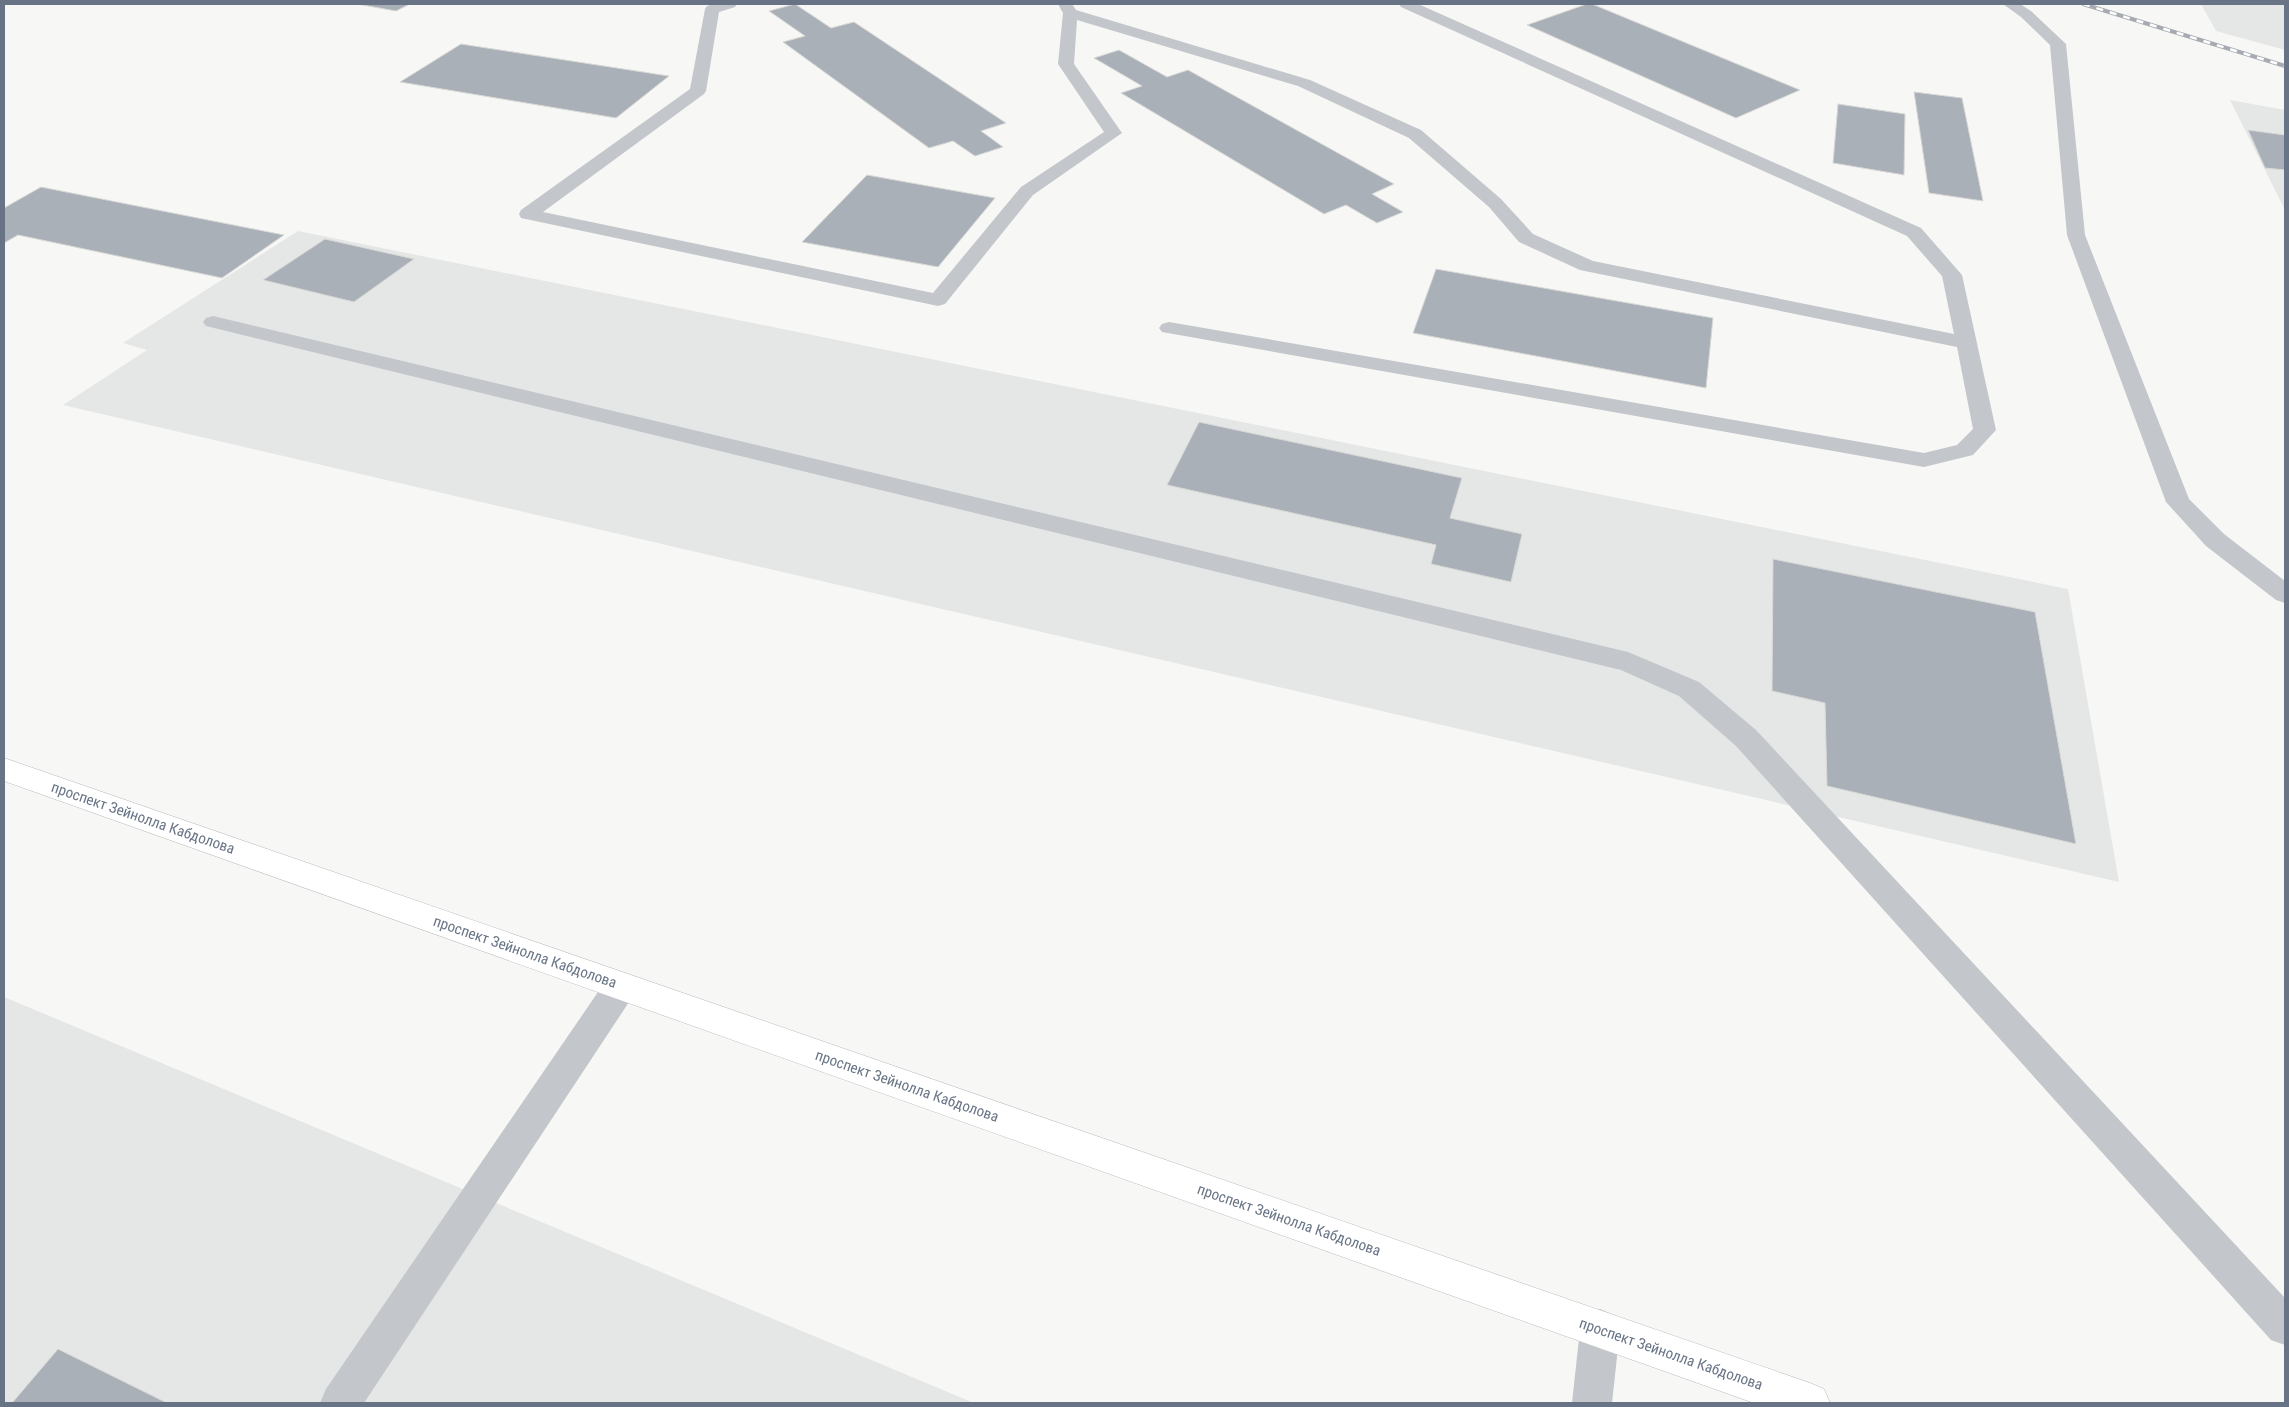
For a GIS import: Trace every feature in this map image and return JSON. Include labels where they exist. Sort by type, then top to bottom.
[{"type":"main road","name":"проспект Зейнолла Кабдолова","points":[[4,769],[1810,1403]]},
{"type":"lane","points":[[730,4],[712,9],[698,91],[528,214],[938,300],[1027,190],[1113,133],[1066,64],[1067,9],[1304,83],[1414,134],[1494,203],[1526,238],[1587,266],[1967,343]]},
{"type":"lane","points":[[1169,328],[1924,460],[1965,450],[1985,430],[1952,274],[1914,232],[1406,4]]},
{"type":"lane","points":[[2010,4],[2026,14],[2058,44],[2076,235],[2178,502],[2215,540],[2285,594]]},
{"type":"lane","points":[[213,322],[1628,662],[1689,689],[1746,738],[2285,1326]]},
{"type":"lane","points":[[340,1403],[621,986]]},
{"type":"lane","points":[[1592,1403],[1600,1329]]},
{"type":"shaded area","points":[[2201,4],[2285,4],[2285,50],[2216,31]]},
{"type":"shaded area","points":[[2230,100],[2285,110],[2285,210]]},
{"type":"shaded area","points":[[298,231],[2068,589],[2119,882],[63,405],[147,350],[123,343]]},
{"type":"shaded area","points":[[4,997],[974,1403],[4,1403]]},
{"type":"building","points":[[357,4],[410,4],[396,11]]},
{"type":"building","points":[[795,4],[831,28],[854,22],[1006,123],[981,131],[1003,147],[975,156],[953,141],[929,148],[783,42],[805,36],[769,11]]},
{"type":"building","points":[[1587,4],[1592,4],[1800,90],[1736,118],[1527,25]]},
{"type":"building","points":[[461,44],[669,76],[616,118],[400,82]]},
{"type":"building","points":[[1119,50],[1167,77],[1188,70],[1394,184],[1372,194],[1403,212],[1377,223],[1346,205],[1324,214],[1121,93],[1142,86],[1094,58]]},
{"type":"building","points":[[1914,92],[1962,98],[1983,201],[1929,193]]},
{"type":"building","points":[[1838,104],[1905,114],[1904,175],[1833,163]]},
{"type":"building","points":[[2248,130],[2285,135],[2285,170],[2265,168]]},
{"type":"building","points":[[867,175],[995,198],[938,267],[802,242]]},
{"type":"building","points":[[41,187],[284,235],[222,278],[18,235],[4,243],[4,208]]},
{"type":"building","points":[[325,239],[414,259],[354,302],[263,280]]},
{"type":"building","points":[[1436,269],[1713,318],[1706,388],[1413,333]]},
{"type":"building","points":[[1199,422],[1462,478],[1450,518],[1522,534],[1511,582],[1431,564],[1436,545],[1167,485]]},
{"type":"building","points":[[1773,559],[2035,612],[2076,844],[1827,786],[1825,703],[1772,691]]},
{"type":"building","points":[[58,1349],[167,1403],[12,1403]]},
{"type":"railway","points":[[2083,4],[2285,66]]}]
